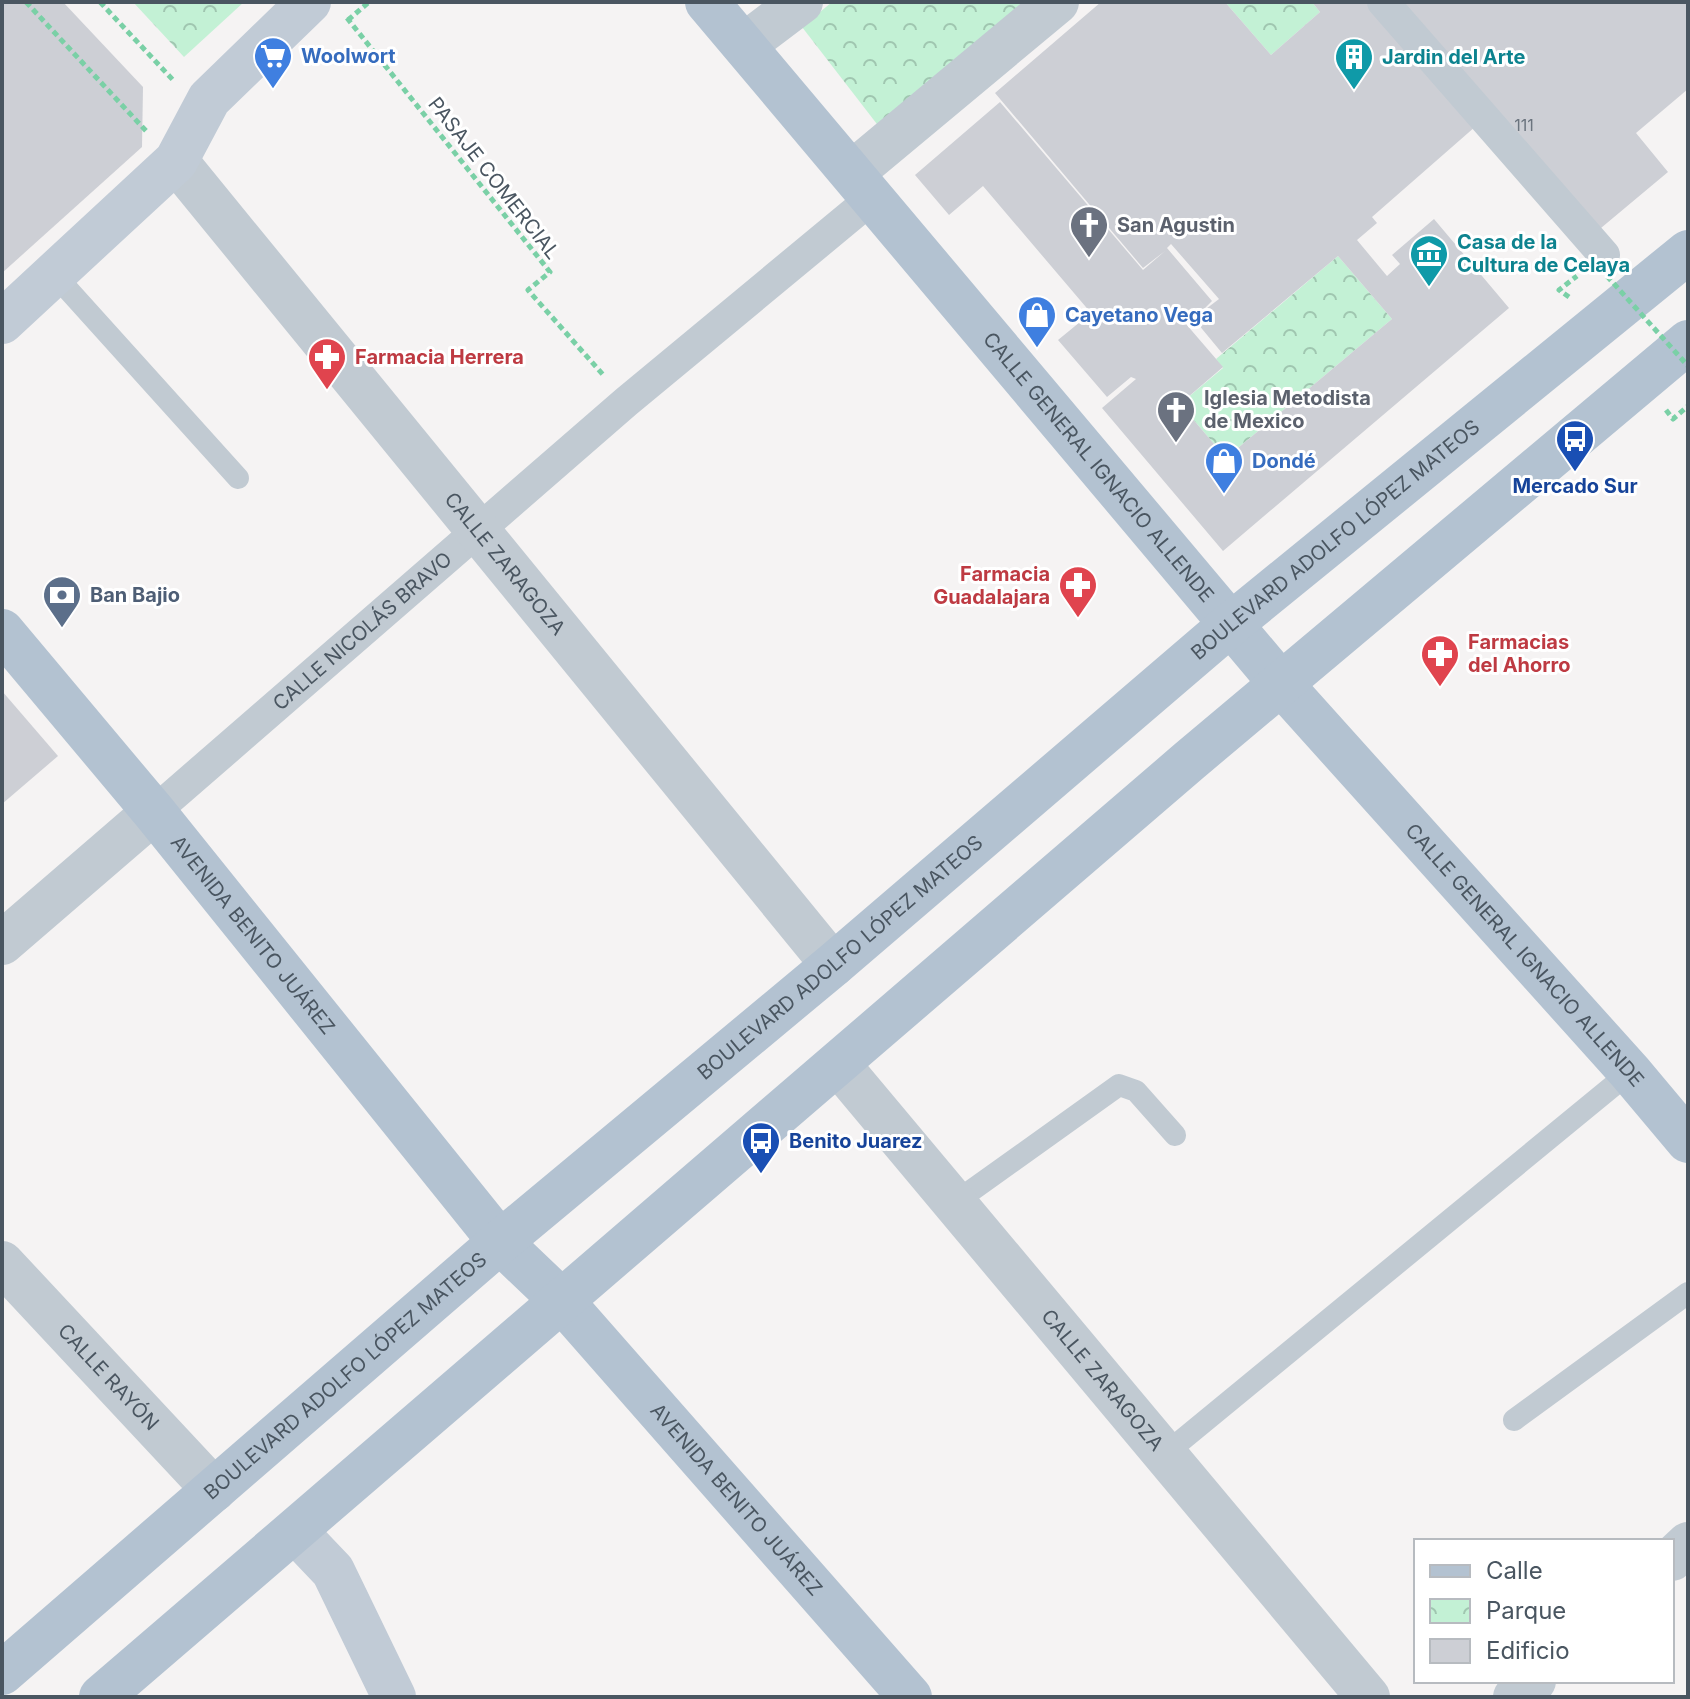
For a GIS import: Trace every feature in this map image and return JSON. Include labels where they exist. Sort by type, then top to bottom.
[{"type":"main road","name":"CALLE GENERAL IGNACIO ALLENDE","points":[[707,2],[1282,685],[1630,1072],[1688,1141]]},
{"type":"main road","points":[[2,322],[54,274],[209,99],[325,6]]},
{"type":"main road","name":"BOULEVARD ADOLFO LÓPEZ MATEOS","points":[[2,1673],[500,1242],[833,965],[1231,624],[1688,252]]},
{"type":"main road","points":[[101,1697],[838,1064],[1688,342]]},
{"type":"main road","name":"AVENIDA BENITO JUÁREZ","points":[[2,631],[154,812],[500,1242],[562,1301],[910,1697]]},
{"type":"main road","points":[[295,1531],[333,1571],[394,1697]]},
{"type":"street","points":[[744,45],[801,2]]},
{"type":"street","points":[[862,186],[1057,2]]},
{"type":"street","points":[[1383,2],[1605,265]]},
{"type":"street","name":"CALLE ZARAGOZA","points":[[165,150],[479,529],[833,965]]},
{"type":"street","name":"CALLE NICOLÁS BRAVO","points":[[2,943],[626,402],[862,186]]},
{"type":"street","name":"CALLE ZARAGOZA","points":[[838,1064],[1368,1697]]},
{"type":"street","name":"CALLE RAYÓN","points":[[2,1263],[214,1490]]},
{"type":"street","points":[[1515,1697],[1532,1683]]},
{"type":"lane","points":[[54,274],[238,478]]},
{"type":"lane","points":[[1165,1454],[1630,1072]]},
{"type":"lane","points":[[954,1203],[1119,1085],[1136,1091],[1175,1135]]},
{"type":"lane","points":[[1514,1420],[1688,1293]]},
{"type":"path","points":[[26,2],[165,150]]},
{"type":"path","points":[[100,2],[173,81],[209,99]]},
{"type":"path","name":"PASAJE COMERCIAL","points":[[325,6],[550,272],[528,290],[626,402]]},
{"type":"path","points":[[1605,265],[1688,366]]},
{"type":"green space","points":[[133,2],[244,2],[184,57]]},
{"type":"green space","points":[[832,2],[1034,2],[880,128],[802,27]]},
{"type":"green space","points":[[1225,2],[1312,2],[1320,12],[1271,55]]},
{"type":"green space","points":[[1338,256],[1392,319],[1226,458],[1180,404],[1223,368],[1216,359]]},
{"type":"building","points":[[2,2],[63,2],[143,87],[142,147],[2,273]]},
{"type":"building","name":"Casa de la Cultura de Celaya","points":[[1101,2],[1225,2],[1271,55],[1320,12],[1312,2],[1368,2],[1476,126],[1372,217],[1377,223],[1357,240],[1387,276],[1400,264],[1392,255],[1434,219],[1509,308],[1223,551],[1102,408],[1136,379],[1131,377],[1107,397],[1058,340],[1091,313],[983,186],[949,215],[915,175],[1000,102],[1143,270],[1165,251],[1143,268],[995,93]],"holes":[[[1171,244],[1219,299],[1198,315],[1212,301],[1167,248]],[[1338,256],[1392,319],[1226,458],[1180,404],[1223,367],[1186,324],[1193,318],[1222,353]]]},
{"type":"building","points":[[1395,2],[1688,2],[1688,89],[1636,133],[1668,172],[1595,233]]},
{"type":"building","points":[[2,691],[58,756],[2,804]]},
{"type":"place","name":"Woolwort","points":[[273,90]]},
{"type":"place","name":"Jardin del Arte","points":[[1354,91]]},
{"type":"place","name":"San Agustin","points":[[1089,259]]},
{"type":"place","name":"Casa de la Cultura de Celaya","points":[[1429,288]]},
{"type":"place","name":"Cayetano Vega","points":[[1037,349]]},
{"type":"place","name":"Farmacia Herrera","points":[[327,391]]},
{"type":"place","name":"Iglesia Metodista de Mexico","points":[[1176,444]]},
{"type":"place","name":"Mercado Sur","points":[[1575,473]]},
{"type":"place","name":"Dondé","points":[[1224,495]]},
{"type":"place","name":"Farmacia Guadalajara","points":[[1078,619]]},
{"type":"place","name":"Ban Bajio","points":[[62,629]]},
{"type":"place","name":"Farmacias del Ahorro","points":[[1440,688]]},
{"type":"place","name":"Benito Juarez","points":[[761,1175]]}]
